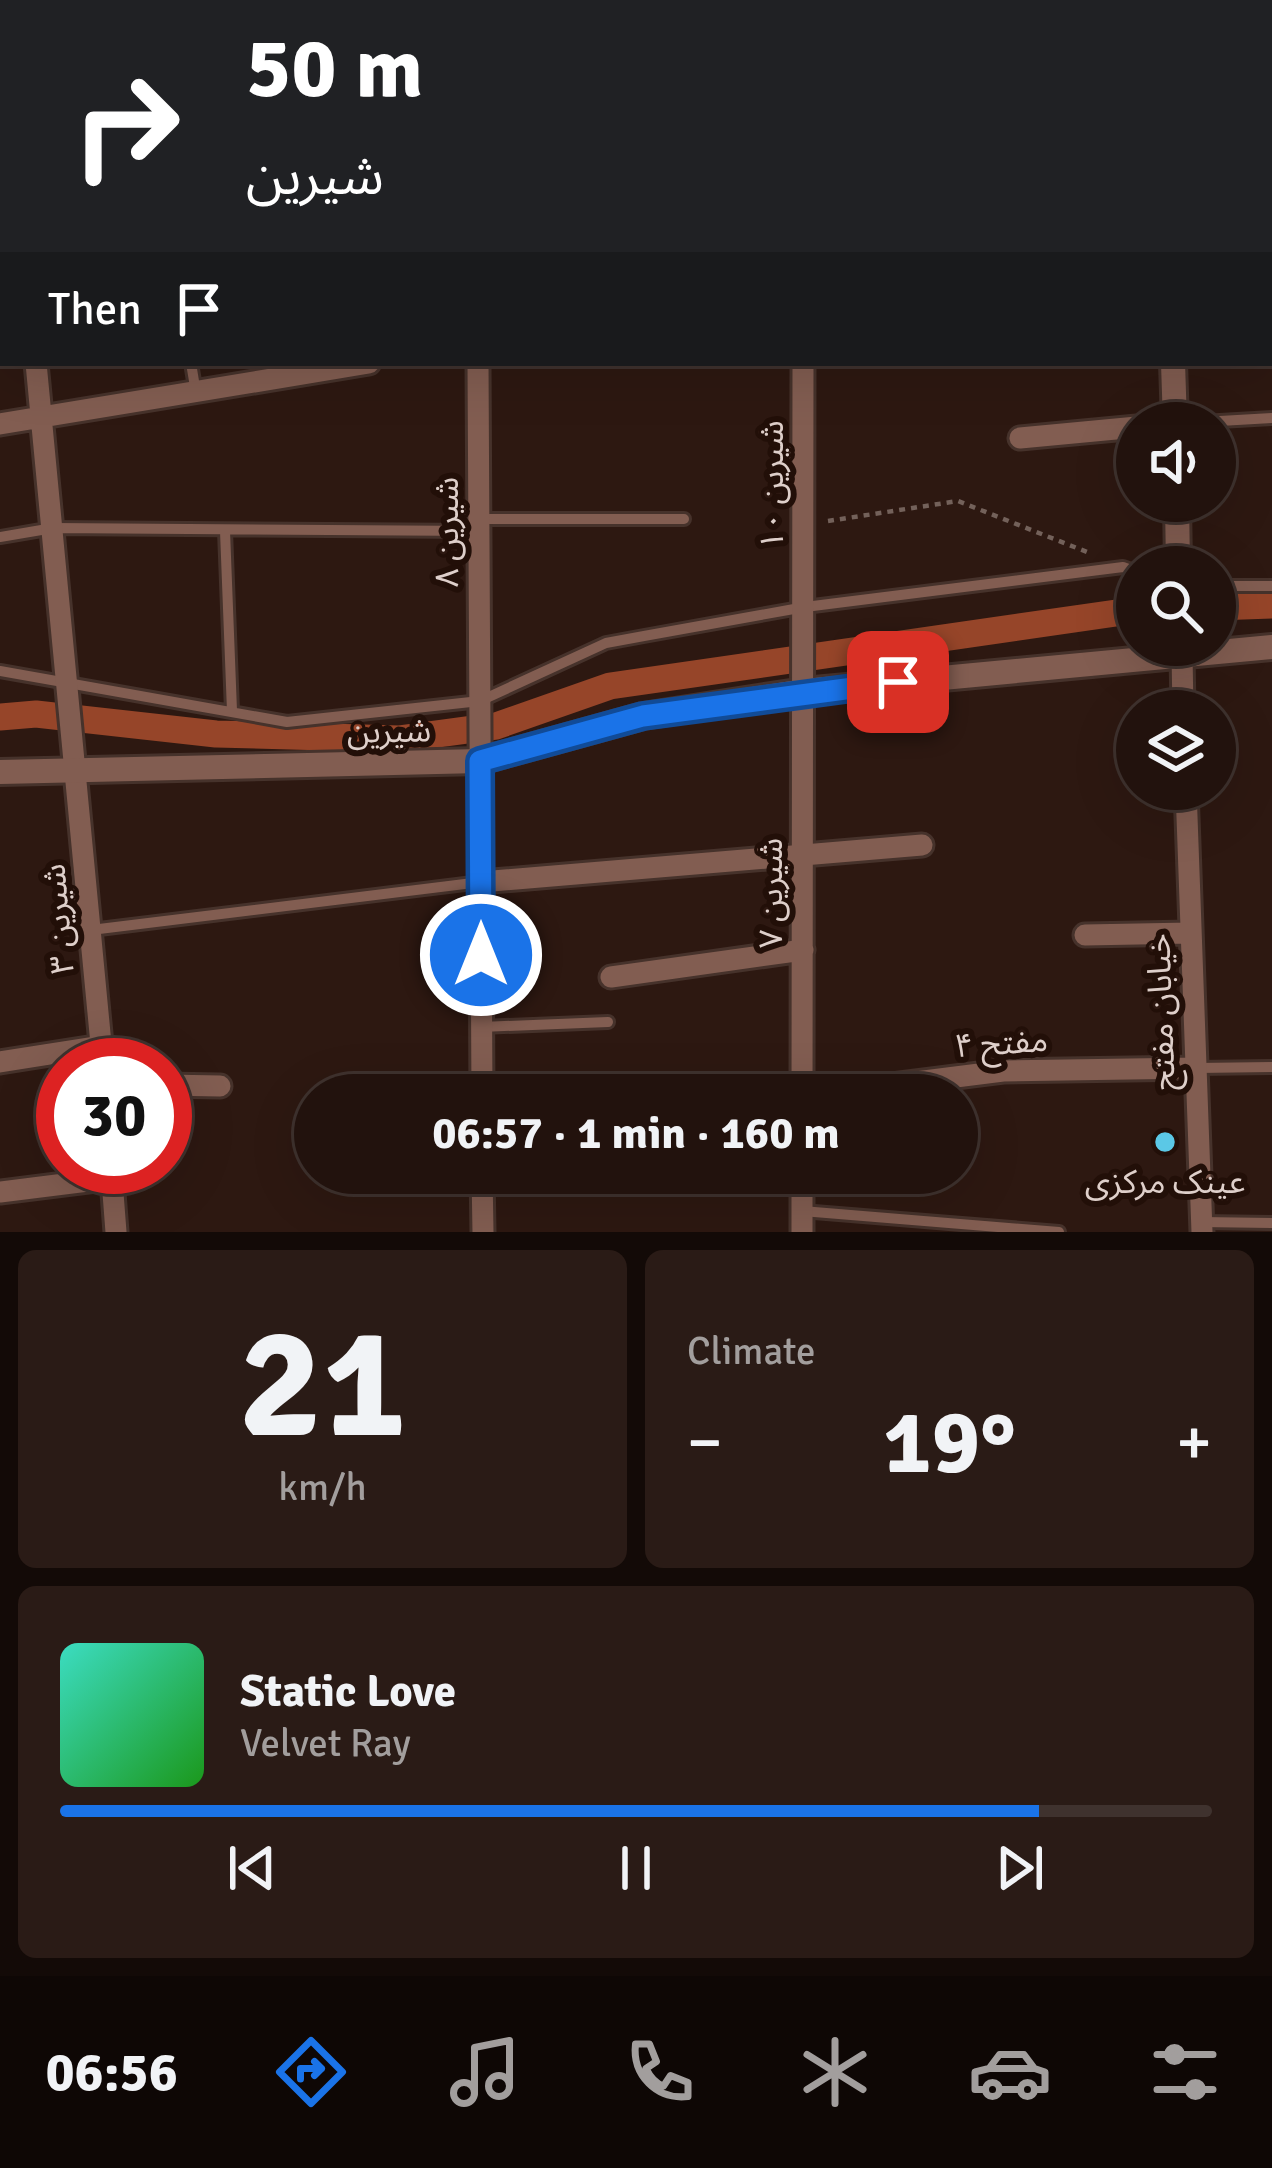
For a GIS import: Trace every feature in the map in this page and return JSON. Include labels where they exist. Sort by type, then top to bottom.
[{"type":"street","name":"شیرین ۳","points":[[36,366],[100,1038]]},
{"type":"street","points":[[0,424],[353,366]]},
{"type":"street","name":"شیرین ۸","points":[[478,366],[482,1074]]},
{"type":"street","name":"شیرین ۱۰","points":[[803,366],[804,691]]},
{"type":"street","points":[[1173,366],[1174,402]]},
{"type":"street","points":[[1020,438],[1116,429]]},
{"type":"street","name":"شیرین","points":[[1236,648],[1272,647]]},
{"type":"street","name":"شیرین","points":[[0,772],[480,761],[643,716],[804,691],[1116,657]]},
{"type":"street","name":"شیرین ۷","points":[[802,1074],[804,691]]},
{"type":"street","name":"خیابان مفتح","points":[[1187,810],[1201,1227]]},
{"type":"street","points":[[481,882],[922,845]]},
{"type":"street","points":[[1085,935],[1190,933]]},
{"type":"street","points":[[610,977],[803,950]]},
{"type":"street","points":[[0,1062],[36,1060]]},
{"type":"street","name":"مفتح ۴","points":[[978,1074],[1195,1068]]},
{"type":"street","points":[[192,1085],[220,1086]]},
{"type":"street","points":[[0,1192],[36,1186]]},
{"type":"street","points":[[113,1194],[116,1232]]},
{"type":"street","points":[[482,1194],[482,1232]]},
{"type":"lane","points":[[191,366],[196,393]]},
{"type":"lane","points":[[1236,420],[1272,418]]},
{"type":"lane","points":[[0,537],[52,528],[225,531],[684,519]]},
{"type":"lane","points":[[225,531],[232,711]]},
{"type":"lane","points":[[0,670],[287,722],[480,701],[606,644],[644,636],[805,607],[1116,568]]},
{"type":"lane","points":[[1236,586],[1272,586]]},
{"type":"lane","points":[[91,931],[481,882]]},
{"type":"lane","points":[[481,1027],[608,1022]]},
{"type":"lane","points":[[1195,1068],[1272,1067]]},
{"type":"lane","points":[[802,1222],[1059,1232]]},
{"type":"lane","points":[[1201,1227],[1272,1223]]},
{"type":"path","points":[[804,525],[958,501],[1116,564]]},
{"type":"waterway","points":[[1236,606],[1272,605]]},
{"type":"waterway","points":[[0,717],[36,714],[216,734],[400,739],[496,726],[610,686],[1116,613]]},
{"type":"place","name":"عینک مرکزی","points":[[1165,1142]]},
{"type":"route","points":[[481,955],[480,761],[643,716],[898,682]]}]
